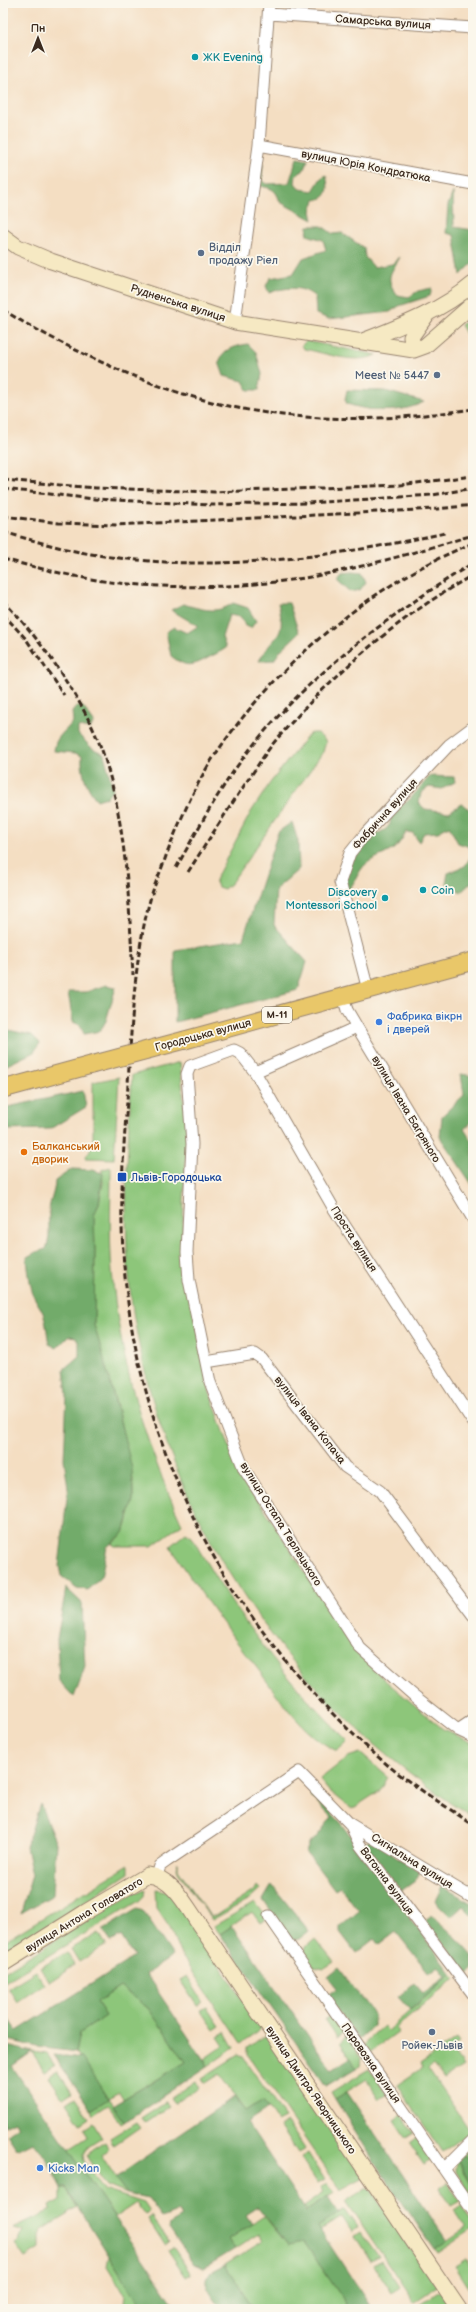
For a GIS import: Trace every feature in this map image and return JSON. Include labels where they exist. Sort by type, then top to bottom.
[{"type":"main road","name":"Городоцька вулиця","points":[[3,1089],[473,961]]},
{"type":"street","points":[[235,322],[259,145],[269,3]]},
{"type":"street","name":"Самарська вулиця","points":[[269,14],[473,28]]},
{"type":"street","name":"вулиця Юрія Кондратюка","points":[[259,145],[473,184]]},
{"type":"street","name":"Рудненська вулиця","points":[[3,236],[18,247],[51,261],[235,322],[414,350]]},
{"type":"street","points":[[362,341],[429,313],[473,284]]},
{"type":"street","points":[[429,313],[415,328],[411,337],[414,350],[426,346],[473,304]]},
{"type":"street","name":"Фабрична вулиця","points":[[368,990],[340,882],[342,870],[350,853],[366,834],[449,745],[473,727]]},
{"type":"street","name":"вулиця Івана Багряного","points":[[343,997],[347,1010],[473,1219]]},
{"type":"street","points":[[255,1072],[357,1027]]},
{"type":"street","name":"вулиця Остапа Терлецького","points":[[240,1053],[234,1050],[190,1066],[187,1074],[192,1144],[187,1252],[189,1280],[210,1382],[244,1469],[360,1648],[412,1694],[458,1730],[473,1737]]},
{"type":"street","name":"Проста вулиця","points":[[240,1053],[255,1072],[334,1209],[473,1422]]},
{"type":"street","name":"вулиця Івана Копача","points":[[206,1362],[255,1354],[262,1359],[345,1467],[380,1491],[473,1615]]},
{"type":"street","points":[[458,1730],[473,1720]]},
{"type":"street","name":"Вагонна вулиця","points":[[299,1772],[350,1824],[360,1845],[473,1994]]},
{"type":"street","name":"вулиця Антона Головатого","points":[[3,1964],[148,1875],[157,1876],[160,1866],[299,1772]]},
{"type":"street","name":"Сигнальна вулиця","points":[[350,1824],[473,1898]]},
{"type":"street","name":"вулиця Дмитра Яворницького","points":[[157,1876],[166,1881],[175,1891],[203,1930],[460,2309]]},
{"type":"street","name":"Паровозна вулиця","points":[[269,1916],[473,2211]]},
{"type":"street","points":[[444,2169],[473,2140]]},
{"type":"green space","points":[[297,158],[308,160],[303,171],[296,175],[295,183],[300,189],[313,191],[321,178],[326,175],[328,184],[327,192],[326,195],[320,199],[315,200],[311,211],[313,220],[280,202],[277,194],[273,190],[259,186],[259,175],[263,164],[262,180],[267,184],[289,183]]},
{"type":"green space","points":[[453,192],[454,227],[473,230],[473,263],[461,275],[454,235],[446,233],[448,205]]},
{"type":"green space","points":[[308,226],[322,226],[333,234],[342,233],[364,248],[365,257],[374,267],[392,264],[400,257],[390,276],[391,284],[397,295],[409,297],[418,291],[432,288],[430,296],[399,306],[390,312],[329,319],[316,314],[315,297],[305,290],[287,288],[269,293],[266,286],[270,278],[293,274],[303,258],[326,250],[323,240],[307,235]]},
{"type":"green space","points":[[473,315],[473,346],[461,325]]},
{"type":"green space","points":[[306,341],[377,355],[368,358],[350,359],[304,349],[301,346]]},
{"type":"green space","points":[[248,344],[256,352],[262,374],[259,390],[248,390],[243,381],[224,376],[219,362],[224,354],[230,349]]},
{"type":"green space","points":[[347,390],[386,391],[424,402],[415,406],[396,410],[366,409],[347,404],[345,399]]},
{"type":"green space","points":[[342,573],[362,573],[366,582],[360,590],[351,592],[337,579]]},
{"type":"green space","points":[[233,603],[248,608],[256,621],[251,628],[245,626],[241,617],[229,615],[222,637],[226,648],[201,662],[188,665],[171,656],[166,632],[174,627],[187,633],[198,626],[171,610],[183,604],[203,609],[215,610],[227,607]]},
{"type":"green space","points":[[278,603],[289,603],[299,633],[281,650],[274,660],[259,661],[264,652],[278,636],[280,631],[281,615]]},
{"type":"green space","points":[[77,706],[83,707],[94,722],[90,729],[78,727],[78,734],[92,748],[104,754],[113,789],[107,797],[97,800],[85,780],[82,768],[82,756],[75,753],[54,751],[58,738],[73,721],[72,712]]},
{"type":"green space","points":[[317,733],[326,741],[323,752],[231,883],[224,889],[218,887],[215,880],[251,812],[270,783],[308,735]]},
{"type":"green space","points":[[430,776],[454,777],[455,782],[442,789],[429,787],[421,793],[419,803],[425,809],[449,812],[461,804],[467,807],[473,814],[473,881],[461,892],[446,883],[448,873],[465,866],[471,856],[470,847],[458,843],[449,826],[438,832],[424,833],[419,842],[413,833],[406,832],[400,843],[393,849],[369,862],[363,867],[352,885],[343,894],[341,875],[361,843],[386,829],[390,824],[391,815],[410,799]]},
{"type":"green space","points":[[292,822],[298,841],[299,869],[276,889],[274,925],[307,962],[298,990],[175,1022],[175,950],[243,939],[278,832]]},
{"type":"green space","points":[[106,985],[116,987],[106,1021],[100,1031],[84,1034],[80,1025],[73,1022],[68,992],[86,992]]},
{"type":"green space","points":[[3,1029],[32,1035],[40,1043],[34,1052],[3,1067]]},
{"type":"green space","points":[[180,1062],[187,1134],[182,1245],[209,1390],[236,1465],[355,1650],[386,1681],[443,1729],[473,1743],[473,1817],[408,1772],[349,1721],[296,1665],[250,1604],[209,1539],[177,1469],[151,1395],[134,1318],[128,1258],[126,1197],[132,1075]]},
{"type":"green space","points":[[461,1074],[473,1076],[473,1121],[464,1129],[473,1143],[473,1186],[440,1137],[442,1116],[464,1095]]},
{"type":"green space","points":[[119,1077],[114,1159],[85,1158],[93,1145],[93,1082]]},
{"type":"green space","points":[[83,1091],[86,1107],[50,1129],[3,1130],[3,1108]]},
{"type":"green space","points":[[110,1167],[110,1232],[112,1271],[127,1369],[145,1432],[156,1463],[182,1524],[152,1546],[115,1546],[112,1544],[124,1533],[127,1524],[133,1500],[133,1479],[117,1407],[94,1325],[94,1216],[99,1203],[103,1183],[102,1170]]},
{"type":"green space","points":[[72,1169],[92,1170],[103,1173],[99,1203],[94,1216],[94,1325],[132,1468],[133,1500],[124,1533],[107,1547],[101,1578],[87,1590],[77,1588],[61,1576],[59,1566],[68,1489],[64,1459],[67,1394],[64,1369],[79,1356],[79,1344],[76,1337],[69,1336],[57,1348],[49,1344],[46,1322],[42,1310],[34,1297],[28,1271],[27,1257],[46,1249],[49,1235],[49,1208],[55,1181]]},
{"type":"green space","points":[[186,1533],[192,1537],[225,1592],[262,1645],[325,1718],[348,1741],[337,1751],[313,1736],[292,1715],[201,1593],[170,1546]]},
{"type":"green space","points":[[66,1588],[82,1603],[85,1667],[74,1697],[59,1681],[57,1639]]},
{"type":"green space","points":[[360,1753],[388,1777],[381,1790],[352,1809],[327,1789],[320,1779],[348,1757]]},
{"type":"green space","points":[[313,1793],[343,1825],[371,1866],[452,1974],[410,2010],[398,1997],[414,1983],[423,1993],[446,1977],[439,1966],[429,1973],[396,1932],[379,1945],[374,1939],[356,1953],[340,1932],[340,1927],[359,1911],[340,1887],[335,1890],[306,1852],[309,1844],[316,1838],[332,1818],[310,1795]]},
{"type":"green space","points":[[40,1804],[56,1843],[53,1895],[21,1913],[32,1875],[26,1847]]},
{"type":"green space","points":[[370,1839],[420,1872],[415,1881],[401,1891],[365,1843]]},
{"type":"green space","points":[[178,1862],[178,1869],[210,1916],[215,1916],[255,1890],[257,1886],[260,1889],[248,1900],[212,1920],[176,1869]]},
{"type":"green space","points":[[129,1865],[129,1873],[3,1956],[3,1942]]},
{"type":"green space","points":[[272,1885],[309,1931],[299,1939],[291,1941],[263,1900]]},
{"type":"green space","points":[[442,1886],[473,1904],[473,1916],[463,1906],[451,1917],[435,1901]]},
{"type":"green space","points":[[145,1889],[144,1896],[139,1901],[3,1983],[3,1972],[128,1896]]},
{"type":"green space","points":[[155,1889],[166,1891],[172,1895],[262,2027],[241,2044],[180,1953],[170,1928],[156,1908]]},
{"type":"green space","points":[[255,1902],[267,1918],[260,1923],[252,1912],[220,1934],[214,1926]]},
{"type":"green space","points":[[137,1909],[143,1911],[173,1956],[146,1974],[208,2066],[124,2122],[112,2106],[186,2062],[148,2008],[120,1987],[97,2002],[106,2016],[80,2033],[76,2052],[37,2047],[4,2039],[3,2010],[17,2031],[134,1957],[121,1936],[111,1942],[103,1930]]},
{"type":"green space","points":[[432,1916],[455,1936],[473,1956],[473,1970],[468,1974],[425,1921]]},
{"type":"green space","points":[[232,1926],[332,2070],[351,2058],[356,2068],[326,2086],[220,1934]]},
{"type":"green space","points":[[99,1933],[106,1945],[79,1962],[71,1949]]},
{"type":"green space","points":[[315,1939],[334,1962],[323,1969],[313,1967],[303,1955],[306,1947]]},
{"type":"green space","points":[[67,1952],[75,1965],[49,1982],[40,1968]]},
{"type":"green space","points":[[339,1968],[374,2015],[374,2026],[359,2039],[326,1996],[337,1988],[328,1977]]},
{"type":"green space","points":[[36,1971],[44,1984],[17,2002],[8,1988]]},
{"type":"green space","points":[[452,1974],[455,1978],[396,2027],[399,2031],[369,2053],[365,2047],[365,2043],[384,2026],[388,2030]]},
{"type":"green space","points":[[187,1976],[203,2002],[197,2006],[180,1980]]},
{"type":"green space","points":[[120,1987],[148,2008],[186,2062],[123,2099],[119,2093],[108,2099],[76,2052],[80,2033],[106,2016],[97,2002]]},
{"type":"green space","points":[[207,2007],[220,2026],[214,2030],[200,2010]]},
{"type":"green space","points":[[332,2014],[344,2032],[337,2037],[325,2019]]},
{"type":"green space","points":[[225,2032],[234,2048],[208,2066],[204,2059],[224,2045],[218,2036]]},
{"type":"green space","points":[[262,2037],[270,2037],[364,2177],[340,2190],[248,2055],[248,2048]]},
{"type":"green space","points":[[347,2037],[361,2058],[360,2066],[356,2068],[340,2042]]},
{"type":"green space","points":[[456,2039],[459,2043],[451,2049],[463,2066],[443,2079],[433,2065],[428,2069],[471,2132],[442,2152],[397,2085],[422,2068],[420,2064]]},
{"type":"green space","points":[[3,2045],[32,2052],[12,2066],[177,2309],[143,2309],[66,2188],[61,2188],[47,2160],[33,2142],[19,2149],[16,2148],[7,2134],[18,2127],[15,2121],[3,2126],[3,2102],[6,2099],[3,2094]]},
{"type":"green space","points":[[32,2052],[47,2054],[55,2066],[45,2072]]},
{"type":"green space","points":[[54,2055],[82,2058],[108,2099],[91,2110]]},
{"type":"green space","points":[[238,2055],[243,2057],[285,2118],[277,2122],[263,2101],[245,2111],[219,2074],[205,2083],[202,2078]]},
{"type":"green space","points":[[369,2069],[388,2094],[380,2099],[367,2079],[335,2099],[331,2092]]},
{"type":"green space","points":[[58,2071],[72,2092],[63,2098],[49,2077]]},
{"type":"green space","points":[[196,2081],[200,2087],[174,2104],[170,2099]]},
{"type":"green space","points":[[347,2092],[447,2241],[434,2249],[379,2169],[335,2099]]},
{"type":"green space","points":[[75,2097],[89,2118],[80,2124],[66,2103]]},
{"type":"green space","points":[[234,2097],[245,2111],[263,2101],[268,2108],[247,2122],[306,2211],[328,2197],[339,2213],[318,2227],[372,2309],[350,2309],[304,2242],[288,2245],[258,2207],[246,2215],[252,2224],[229,2239],[235,2249],[204,2268],[194,2264],[169,2228],[170,2224],[182,2217],[179,2211],[162,2218],[148,2199],[127,2194],[115,2178]]},
{"type":"green space","points":[[108,2099],[124,2122],[121,2124],[108,2105],[93,2115],[91,2110]]},
{"type":"green space","points":[[165,2102],[169,2107],[145,2123],[141,2118]]},
{"type":"green space","points":[[402,2115],[414,2133],[406,2138],[394,2120]]},
{"type":"green space","points":[[136,2122],[140,2127],[114,2145],[110,2138]]},
{"type":"green space","points":[[287,2122],[305,2149],[298,2153],[280,2126]]},
{"type":"green space","points":[[93,2123],[102,2138],[88,2147],[83,2155],[84,2161],[104,2190],[144,2203],[150,2212],[145,2215],[136,2203],[115,2217],[68,2150],[88,2137],[84,2129]]},
{"type":"green space","points":[[417,2137],[432,2160],[424,2165],[409,2143]]},
{"type":"green space","points":[[105,2142],[109,2148],[101,2155],[127,2194],[107,2186],[88,2159],[87,2156],[92,2150]]},
{"type":"green space","points":[[473,2144],[473,2165],[464,2155],[457,2161]]},
{"type":"green space","points":[[308,2153],[325,2180],[318,2184],[301,2158]]},
{"type":"green space","points":[[464,2155],[473,2165],[473,2187],[457,2160]]},
{"type":"green space","points":[[457,2161],[473,2187],[473,2199],[456,2170]]},
{"type":"green space","points":[[448,2183],[460,2201],[451,2206],[440,2188]]},
{"type":"green space","points":[[328,2184],[334,2193],[307,2211],[304,2207],[324,2193],[321,2188]]},
{"type":"green space","points":[[61,2188],[66,2188],[78,2208],[42,2230],[39,2235],[39,2249],[25,2258],[15,2244],[19,2241],[23,2230],[13,2228],[51,2210],[50,2206],[61,2200]]},
{"type":"green space","points":[[365,2189],[370,2189],[437,2286],[414,2302],[346,2201]]},
{"type":"green space","points":[[462,2205],[473,2222],[473,2229],[438,2252],[434,2249],[466,2228],[454,2210]]},
{"type":"green space","points":[[345,2209],[358,2227],[352,2232],[342,2217],[320,2231],[317,2227]]},
{"type":"green space","points":[[152,2216],[169,2242],[165,2245],[148,2219]]},
{"type":"green space","points":[[264,2216],[288,2245],[304,2242],[350,2309],[254,2309],[225,2265],[263,2241],[258,2234],[235,2249],[229,2239]]},
{"type":"green space","points":[[361,2232],[379,2257],[371,2261],[355,2236]]},
{"type":"green space","points":[[173,2247],[191,2274],[186,2277],[168,2250]]},
{"type":"green space","points":[[109,2256],[143,2309],[117,2309],[124,2304],[125,2295],[107,2266]]},
{"type":"green space","points":[[466,2259],[473,2270],[473,2294],[455,2266]]},
{"type":"green space","points":[[381,2260],[399,2287],[392,2293],[374,2265]]},
{"type":"green space","points":[[225,2265],[254,2309],[222,2309],[213,2297],[206,2283],[206,2278],[208,2275]]},
{"type":"green space","points":[[440,2291],[453,2309],[418,2309],[417,2306]]},
{"type":"railway","points":[[3,310],[50,337],[102,363],[182,394],[240,408],[273,414],[340,418],[407,416],[473,409]]},
{"type":"railway","points":[[3,480],[96,488],[214,492],[400,485],[473,476]]},
{"type":"railway","points":[[3,489],[95,499],[212,505],[308,503],[433,495],[473,488]]},
{"type":"railway","points":[[3,516],[59,523],[116,525],[437,509],[473,505]]},
{"type":"railway","points":[[3,532],[58,547],[91,554],[136,560],[180,563],[225,563],[313,556],[357,550],[445,533]]},
{"type":"railway","points":[[3,559],[69,575],[136,585],[189,587],[242,585],[269,583],[321,575],[359,567],[473,535]]},
{"type":"railway","points":[[473,543],[435,560],[398,581],[362,605],[328,631],[295,660],[265,691],[213,758],[199,782],[181,819],[153,889],[144,924],[136,974],[123,1163],[122,1210],[124,1267],[129,1309],[136,1350],[146,1391],[172,1470],[189,1509],[225,1576],[244,1606],[266,1636],[289,1665],[338,1720],[400,1775],[473,1825]]},
{"type":"railway","points":[[176,868],[210,808],[233,772],[257,740],[312,682],[342,656],[406,607],[473,563]]},
{"type":"railway","points":[[188,872],[267,751],[320,692],[368,648],[393,628],[446,591],[473,575]]},
{"type":"railway","points":[[3,601],[50,656],[78,700],[100,745],[114,792],[123,844],[133,975]]},
{"type":"railway","points":[[3,614],[26,639],[64,695]]},
{"type":"place","name":"ЖК Evening","points":[[195,57]]},
{"type":"place","name":"Відділ продажу Ріел","points":[[201,253]]},
{"type":"place","name":"Meest № 5447","points":[[437,375]]},
{"type":"place","name":"Coin","points":[[423,890]]},
{"type":"place","name":"Discovery Montessori School","points":[[385,898]]},
{"type":"place","name":"Фабрика вікрн і дверей","points":[[379,1022]]},
{"type":"place","name":"Балканський дворик","points":[[24,1152]]},
{"type":"place","name":"Львів-Городоцька","points":[[122,1177]]},
{"type":"place","name":"Ройек-Львів","points":[[432,2032]]},
{"type":"place","name":"Kicks Man","points":[[40,2168]]}]
